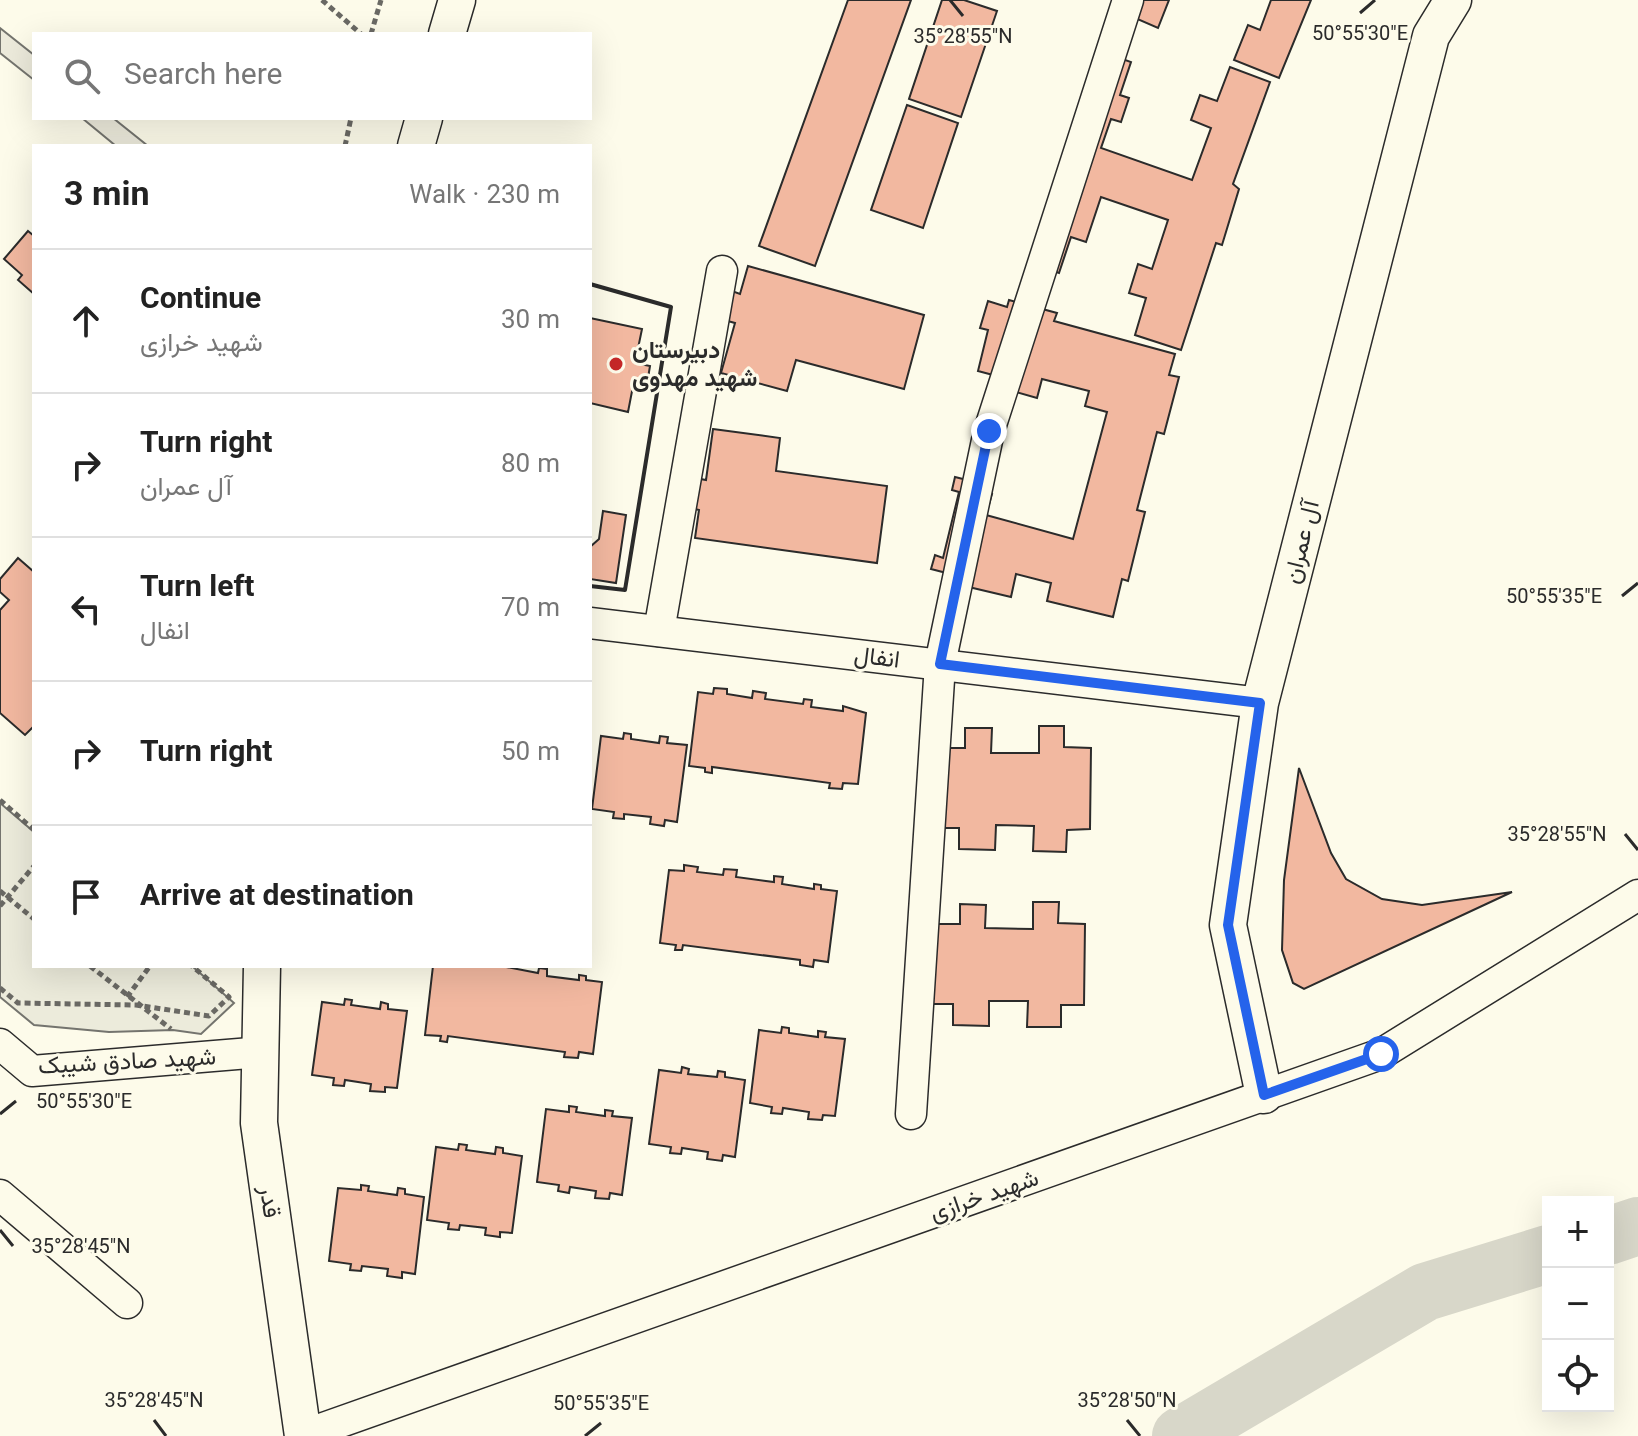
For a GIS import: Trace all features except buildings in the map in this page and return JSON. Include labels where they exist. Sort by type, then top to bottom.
[{"type":"street","points":[[448,32],[457,0]]},
{"type":"street","points":[[911,1114],[940,664],[989,431],[1128,0]]},
{"type":"street","name":"آل عمران","points":[[1264,1095],[1228,925],[1260,703],[1431,36],[1449,1]]},
{"type":"street","points":[[417,144],[423,120]]},
{"type":"street","points":[[659,631],[722,271]]},
{"type":"street","name":"انفال","points":[[592,623],[1260,703]]},
{"type":"street","name":"شهید خرازی","points":[[302,1436],[1381,1054],[1638,895]]},
{"type":"street","name":"قدر","points":[[262,968],[259,1123],[302,1436]]},
{"type":"street","name":"شهید صادق شیبک","points":[[0,1044],[32,1071],[262,1052]]},
{"type":"street","points":[[0,1195],[127,1303]]},
{"type":"path","points":[[322,0],[359,32]]},
{"type":"path","points":[[372,32],[381,0]]},
{"type":"path","points":[[345,144],[351,120]]},
{"type":"path","points":[[0,800],[32,828]]},
{"type":"path","points":[[0,906],[32,868]]},
{"type":"path","points":[[0,891],[32,917]]},
{"type":"path","points":[[92,968],[136,1005],[207,1057]]},
{"type":"path","points":[[127,997],[149,968]]},
{"type":"path","points":[[0,988],[18,1003],[136,1005],[209,1016],[229,997],[194,968]]},
{"type":"shaded area","points":[[0,28],[32,53],[32,78],[0,53]]},
{"type":"shaded area","points":[[84,120],[116,120],[146,144],[114,144]]},
{"type":"shaded area","points":[[0,803],[32,830],[32,968],[194,968],[234,1003],[201,1034],[173,1030],[109,1032],[34,1025],[0,997]]},
{"type":"waterway","points":[[1614,1234],[1638,1226]]},
{"type":"waterway","points":[[1181,1436],[1425,1292],[1542,1256]]},
{"type":"wall","points":[[592,285],[671,307],[625,590],[592,586]]},
{"type":"place","name":"دبیرستان شهید مهدوی","points":[[616,364]]},
{"type":"route","points":[[989,431],[940,664],[1260,703],[1228,925],[1264,1095],[1381,1054]]}]
